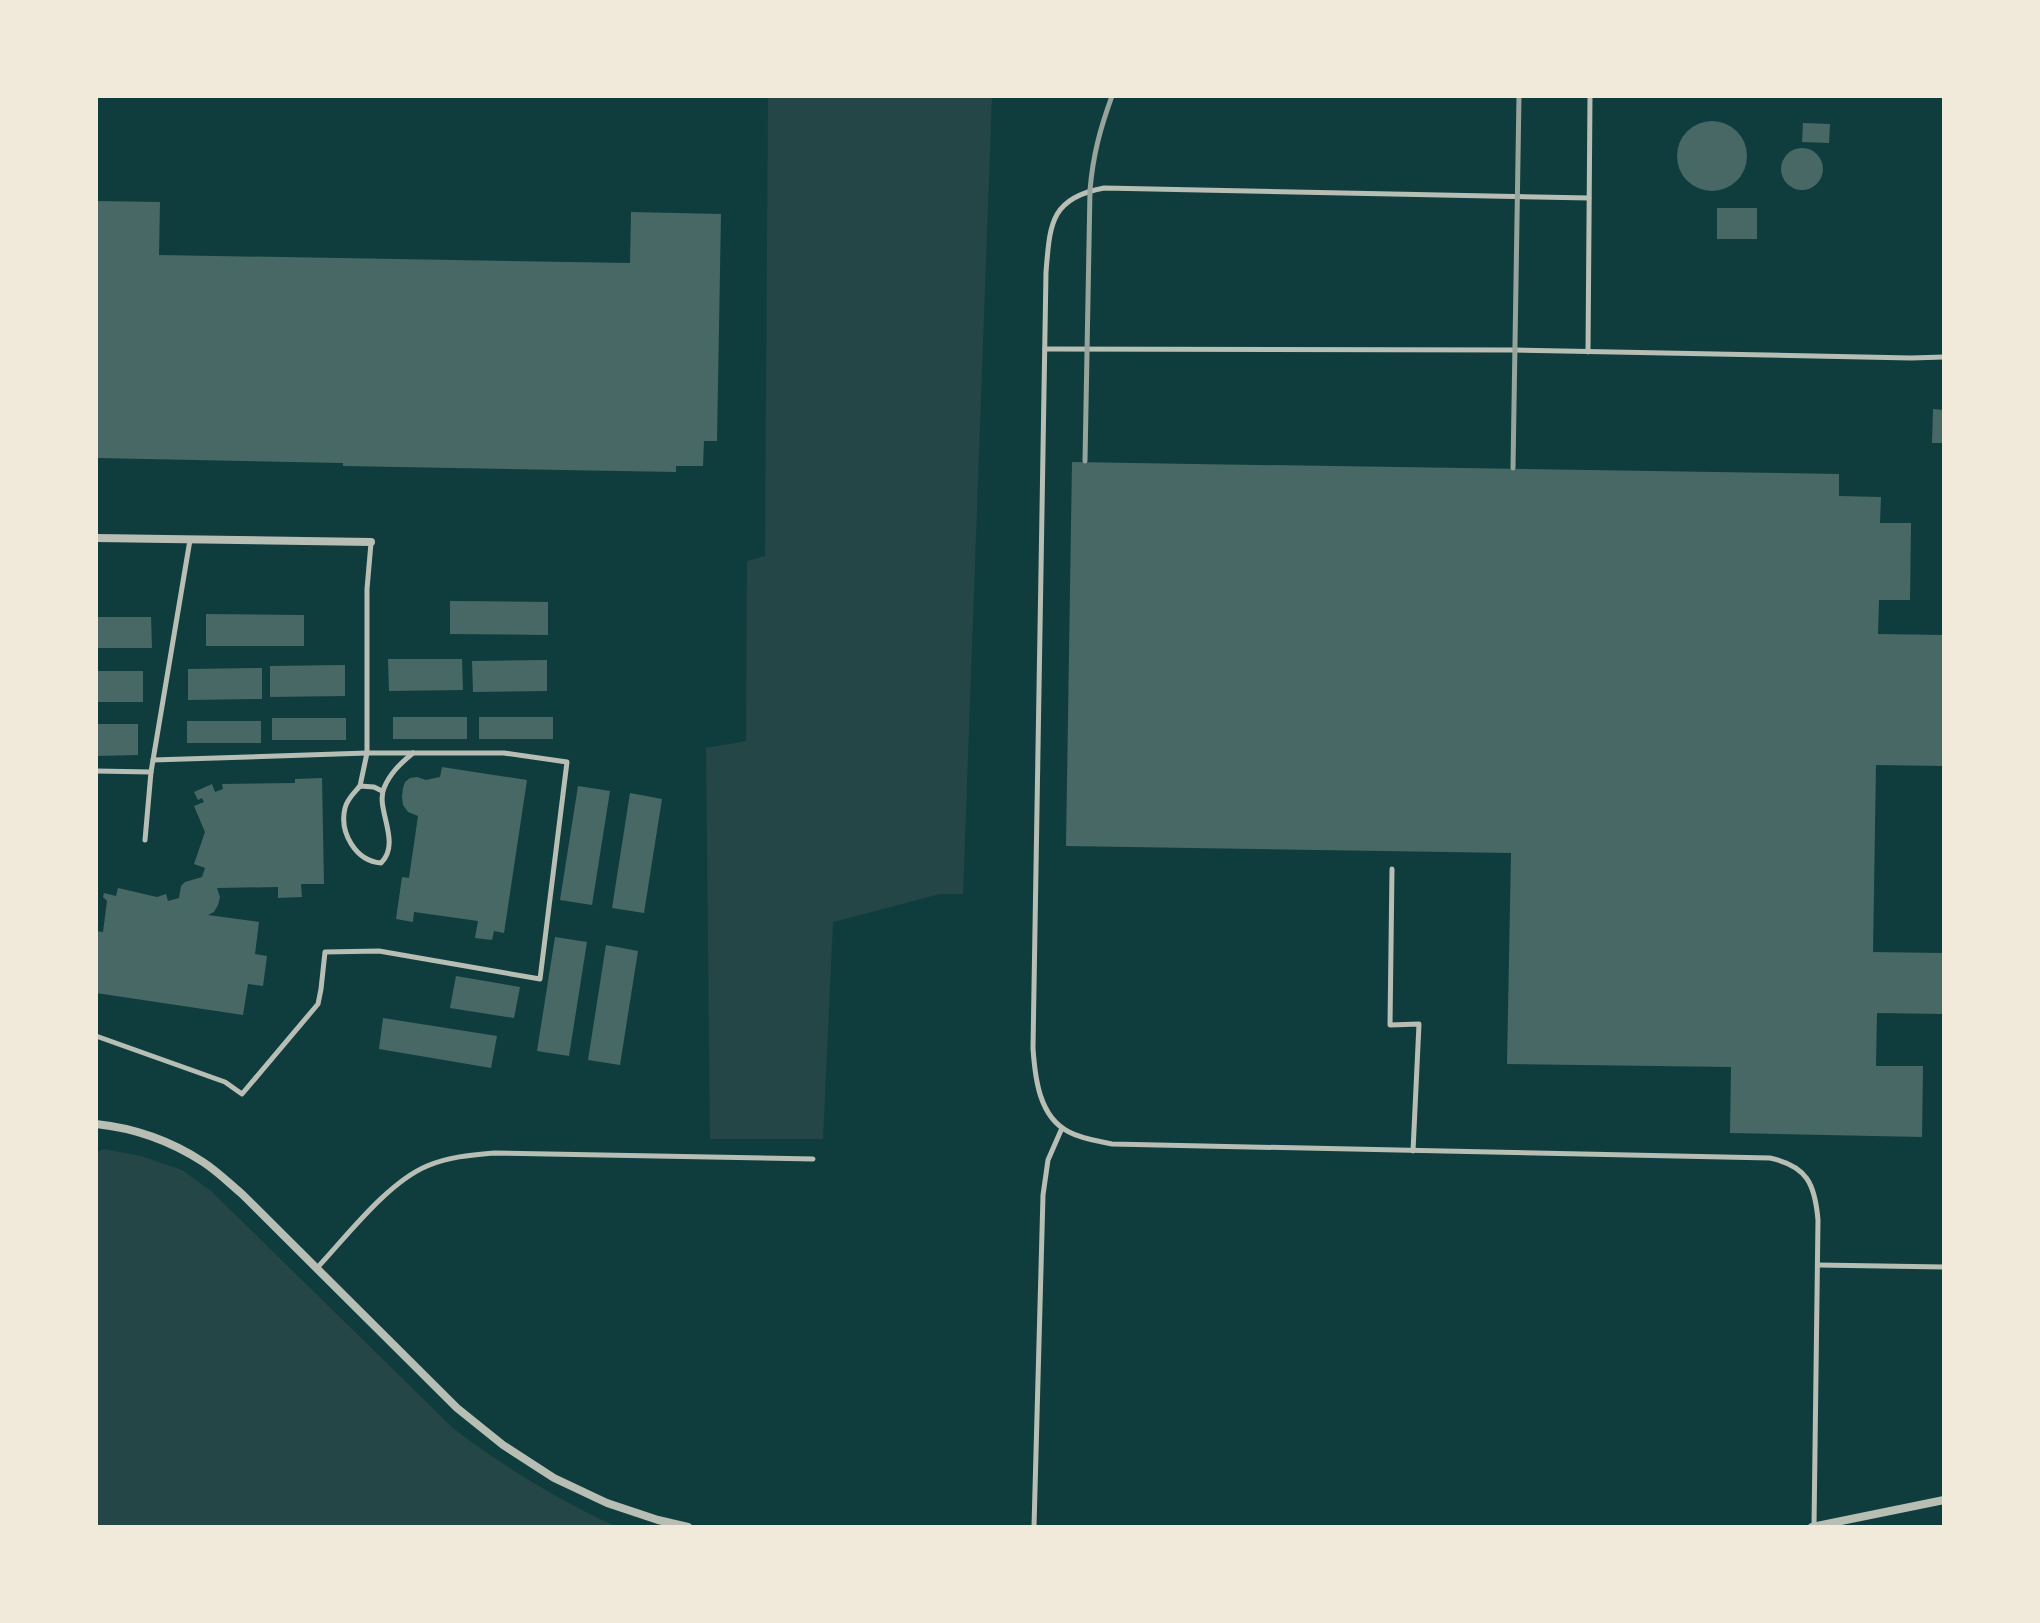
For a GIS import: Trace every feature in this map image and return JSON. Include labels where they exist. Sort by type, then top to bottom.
[{"type":"street","points":[[96,538],[371,542]]},
{"type":"street","points":[[96,1124],[117,1126],[160,1139],[203,1162],[242,1194],[457,1408],[503,1445],[554,1478],[607,1503],[688,1527]]},
{"type":"street","points":[[1813,1527],[1944,1500]]},
{"type":"lane","points":[[1588,352],[1590,96]]},
{"type":"lane","points":[[1589,198],[1104,188],[1071,198],[1059,210],[1051,229],[1046,272],[1033,1048],[1037,1088],[1055,1123],[1083,1138],[1112,1144],[1770,1158],[1786,1161],[1811,1182],[1817,1211],[1813,1527]]},
{"type":"lane","points":[[1045,349],[1944,357]]},
{"type":"lane","points":[[145,840],[151,772],[190,540]]},
{"type":"lane","points":[[371,542],[367,589],[367,753],[360,786],[347,801],[344,811],[346,829],[356,851],[372,863],[381,863],[387,858],[390,844],[382,791],[396,768],[413,753]]},
{"type":"lane","points":[[96,1036],[225,1082],[242,1094],[318,1004],[325,952],[379,951],[540,979],[567,762],[504,753],[367,753],[153,760]]},
{"type":"lane","points":[[96,771],[151,772]]},
{"type":"lane","points":[[360,786],[382,791]]},
{"type":"lane","points":[[1392,869],[1390,1025],[1419,1024],[1413,1151]]},
{"type":"lane","points":[[1034,1527],[1043,1195],[1048,1160],[1062,1128]]},
{"type":"lane","points":[[317,1269],[395,1187],[425,1167],[458,1156],[494,1153],[813,1159]]},
{"type":"lane","points":[[1818,1265],[1944,1267]]},
{"type":"shaded area","points":[[768,96],[992,96],[963,894],[940,894],[833,922],[823,1139],[710,1139],[706,748],[746,741],[747,561],[765,556]]},
{"type":"shaded area","points":[[104,1149],[141,1156],[182,1170],[211,1191],[454,1429],[533,1482],[617,1527],[96,1527],[96,1152]]},
{"type":"building","points":[[1712,121],[1737,131],[1747,156],[1737,181],[1712,191],[1687,181],[1677,156],[1687,131]]},
{"type":"building","points":[[1803,123],[1830,124],[1829,143],[1802,142]]},
{"type":"building","points":[[1802,148],[1817,154],[1823,169],[1817,184],[1802,190],[1787,184],[1781,169],[1787,154]]},
{"type":"building","points":[[96,201],[160,202],[159,255],[630,263],[631,212],[721,214],[717,441],[704,441],[703,466],[676,466],[676,472],[97,458]]},
{"type":"building","points":[[1717,208],[1757,208],[1757,239],[1717,239]]},
{"type":"building","points":[[1933,409],[1944,410],[1944,443],[1932,443]]},
{"type":"building","points":[[1072,462],[1839,474],[1839,496],[1881,497],[1880,523],[1911,523],[1910,600],[1879,600],[1878,634],[1944,635],[1944,766],[1876,765],[1873,952],[1944,953],[1944,1014],[1877,1013],[1876,1066],[1923,1066],[1922,1137],[1730,1133],[1731,1067],[1507,1064],[1511,853],[1066,846]]},
{"type":"building","points":[[450,601],[548,602],[548,635],[450,634]]},
{"type":"building","points":[[206,614],[304,615],[304,646],[206,646]]},
{"type":"building","points":[[96,617],[151,617],[152,648],[96,648]]},
{"type":"building","points":[[388,659],[462,659],[463,690],[389,691]]},
{"type":"building","points":[[547,660],[547,691],[473,692],[472,661]]},
{"type":"building","points":[[345,665],[345,696],[270,697],[270,666]]},
{"type":"building","points":[[262,668],[262,699],[188,700],[188,669]]},
{"type":"building","points":[[96,671],[143,671],[143,702],[96,702]]},
{"type":"building","points":[[393,717],[467,717],[467,739],[393,739]]},
{"type":"building","points":[[479,717],[553,717],[553,739],[479,739]]},
{"type":"building","points":[[272,718],[346,718],[346,740],[272,740]]},
{"type":"building","points":[[187,721],[261,721],[261,743],[187,743]]},
{"type":"building","points":[[96,724],[138,724],[138,755],[96,756]]},
{"type":"building","points":[[442,767],[527,780],[504,933],[494,931],[492,940],[475,938],[478,921],[414,912],[413,922],[396,919],[402,877],[409,878],[418,816],[408,812],[403,805],[403,788],[410,778],[426,780],[440,777]]},
{"type":"building","points":[[322,778],[324,884],[301,884],[302,897],[278,898],[278,887],[217,888],[220,897],[218,905],[208,915],[259,922],[255,954],[267,956],[263,986],[248,984],[243,1015],[96,993],[96,931],[103,932],[107,901],[104,893],[116,896],[118,888],[157,897],[166,894],[168,901],[179,898],[185,882],[202,877],[205,868],[194,864],[205,832],[194,806],[204,802],[202,798],[198,800],[194,792],[212,784],[215,792],[223,789],[222,784],[295,783],[295,779]]},
{"type":"building","points":[[578,786],[610,791],[592,905],[560,900]]},
{"type":"building","points":[[630,793],[662,799],[644,913],[612,908]]},
{"type":"building","points":[[555,937],[587,942],[569,1056],[537,1051]]},
{"type":"building","points":[[606,945],[638,951],[620,1065],[588,1060]]},
{"type":"building","points":[[456,976],[520,987],[514,1018],[450,1008]]},
{"type":"building","points":[[383,1018],[497,1036],[491,1068],[379,1049]]},
{"type":"railway","points":[[1085,461],[1090,190],[1098,142],[1112,96]]},
{"type":"railway","points":[[1513,468],[1519,96]]}]
